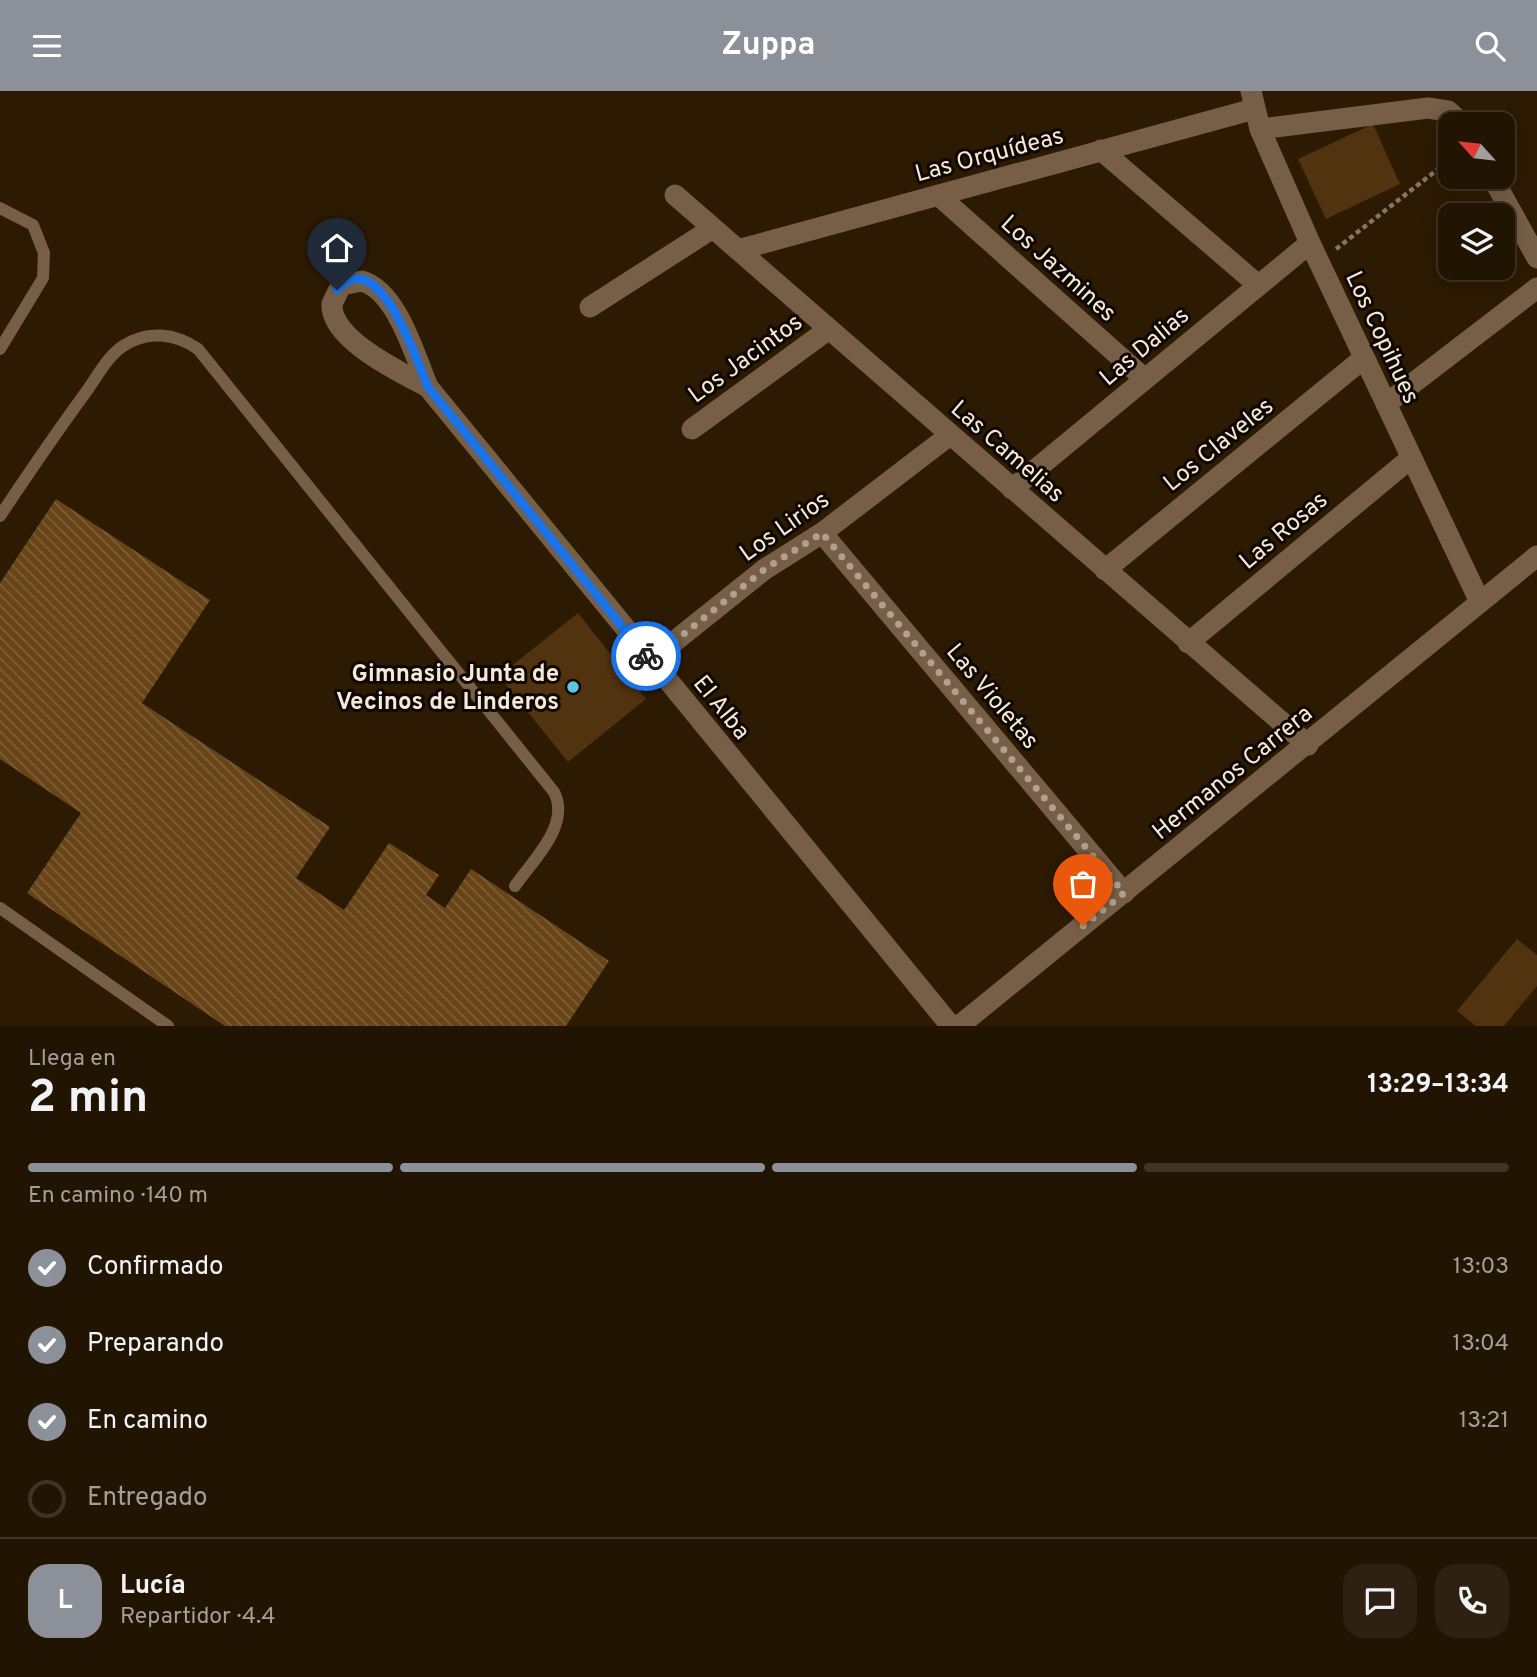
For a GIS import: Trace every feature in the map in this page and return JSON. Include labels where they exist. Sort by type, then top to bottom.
[{"type":"street","name":"Las Orquídeas","points":[[738,250],[1255,109],[1428,108],[1439,112]]},
{"type":"street","name":"Los Copihues","points":[[1255,109],[1319,263],[1480,602]]},
{"type":"street","points":[[1101,151],[1258,285]]},
{"type":"street","points":[[1499,189],[1537,258]]},
{"type":"street","name":"Las Camelias","points":[[675,195],[1308,745]]},
{"type":"street","name":"Los Jazmines","points":[[938,195],[1145,379]]},
{"type":"street","points":[[590,307],[713,228]]},
{"type":"street","name":"Las Dalias","points":[[1012,489],[1310,243]]},
{"type":"street","name":"El Alba","points":[[428,387],[343,332],[331,312],[334,296],[341,285],[362,281],[371,283],[385,295],[428,387],[951,1026]]},
{"type":"street","points":[[1386,404],[1537,288]]},
{"type":"street","name":"Los Jacintos","points":[[692,429],[829,329]]},
{"type":"street","name":"Los Claveles","points":[[1105,570],[1364,358]]},
{"type":"street","name":"Los Lirios","points":[[650,661],[765,569],[822,533],[950,435]]},
{"type":"street","name":"Las Rosas","points":[[1188,643],[1411,458]]},
{"type":"street","name":"Las Violetas","points":[[822,533],[1124,893]]},
{"type":"street","name":"Hermanos Carrera","points":[[958,1026],[1308,745],[1537,555]]},
{"type":"lane","points":[[0,208],[33,225],[44,253],[43,278],[0,349]]},
{"type":"lane","points":[[0,516],[41,454],[122,347],[142,337],[165,335],[188,342],[198,349],[554,792],[560,807],[558,823],[515,886]]},
{"type":"lane","points":[[0,908],[168,1026]]},
{"type":"path","points":[[1319,263],[1438,169]]},
{"type":"shaded area","points":[[1373,124],[1400,184],[1326,219],[1298,159]]},
{"type":"shaded area","name":"Gimnasio Junta de Vecinos de Linderos","points":[[578,613],[646,699],[568,762],[499,676]]},
{"type":"shaded area","points":[[1517,939],[1537,955],[1537,986],[1504,1026],[1476,1026],[1457,1011]]},
{"type":"building","points":[[56,499],[210,600],[142,703],[330,827],[296,878],[344,910],[389,843],[439,875],[426,895],[445,908],[471,869],[609,961],[566,1026],[225,1026],[27,893],[81,813],[0,759],[0,583]]},
{"type":"way so far","points":[[646,656],[650,661],[765,569],[822,533],[1124,893],[1083,926]]},
{"type":"place","name":"Gimnasio Junta de Vecinos de Linderos","points":[[573,687]]},
{"type":"route","points":[[337,290],[346,282],[354,280],[371,283],[385,295],[428,387],[646,656]]}]
